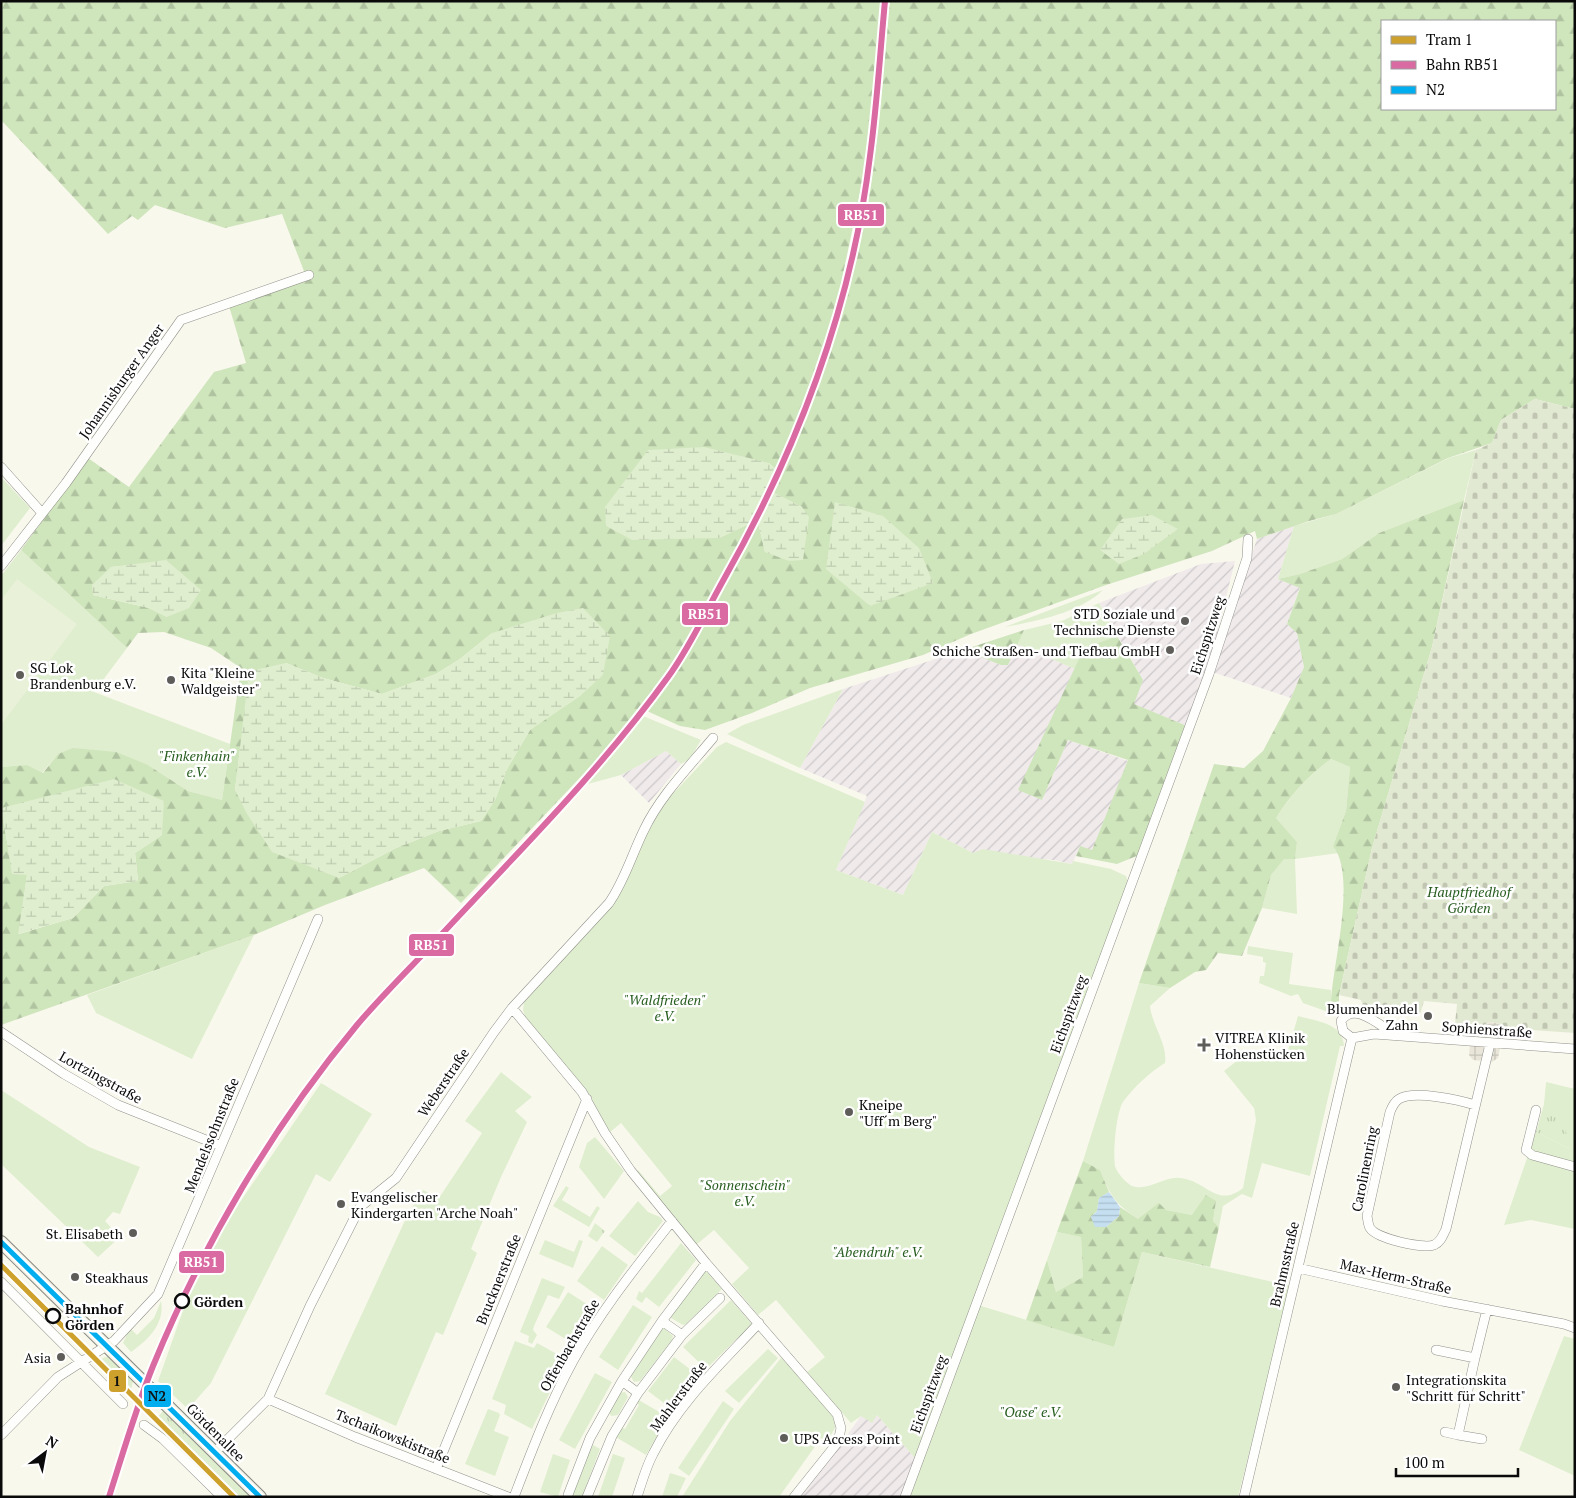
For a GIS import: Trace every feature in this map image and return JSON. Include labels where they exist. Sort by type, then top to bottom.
[{"type":"street","name":"Johannisburger Anger","points":[[1,566],[42,513],[181,320],[309,276]]},
{"type":"street","points":[[1,467],[42,513]]},
{"type":"street","name":"Eichspitzweg","points":[[906,1497],[1209,673],[1246,558],[1248,539]]},
{"type":"street","name":"Weberstraße","points":[[215,1452],[268,1399],[310,1306],[360,1207],[396,1178],[445,1102],[512,1008],[609,903],[619,888],[644,829],[663,798],[713,738]]},
{"type":"street","name":"Mendelssohnstraße","points":[[1,1435],[58,1376],[114,1341],[158,1294],[318,918]]},
{"type":"street","points":[[512,1008],[587,1099],[605,1134],[631,1171],[706,1263],[803,1372],[837,1414],[841,1428],[838,1442],[794,1497]]},
{"type":"street","name":"Sophienstraße","points":[[1397,1036],[1360,1014],[1351,1012],[1346,1014],[1341,1021],[1343,1031],[1352,1038],[1374,1034],[1397,1036],[1490,1044],[1575,1049]]},
{"type":"street","name":"Lortzingstraße","points":[[1,1032],[64,1074],[118,1105],[221,1146]]},
{"type":"street","name":"Brahmsstraße","points":[[1244,1497],[1352,1038]]},
{"type":"street","name":"Carolinenring","points":[[1475,1105],[1454,1099],[1414,1097],[1401,1098],[1394,1103],[1390,1112],[1367,1216],[1370,1227],[1375,1233],[1423,1246],[1436,1244],[1442,1238],[1475,1105],[1490,1044]]},
{"type":"street","name":"Brucknerstraße","points":[[436,1469],[587,1099]]},
{"type":"street","points":[[1536,1110],[1526,1150],[1532,1155],[1575,1167]]},
{"type":"street","name":"Offenbachstraße","points":[[514,1497],[537,1434],[573,1360],[621,1286],[672,1221]]},
{"type":"street","name":"Gördenallee","points":[[1,1242],[260,1497]]},
{"type":"street","points":[[568,1495],[592,1436],[622,1381],[662,1321],[706,1263]]},
{"type":"street","name":"Max-Herm-Straße","points":[[1298,1268],[1575,1328]]},
{"type":"street","points":[[1,1282],[123,1404]]},
{"type":"street","points":[[587,1497],[608,1443],[638,1393],[682,1335],[720,1298]]},
{"type":"street","points":[[1458,1435],[1487,1308]]},
{"type":"street","points":[[662,1321],[682,1335]]},
{"type":"street","name":"Mahlerstraße","points":[[637,1497],[653,1454],[674,1420],[708,1375],[759,1323]]},
{"type":"street","points":[[1436,1350],[1475,1358]]},
{"type":"street","points":[[622,1381],[638,1393]]},
{"type":"street","name":"Tschaikowskistraße","points":[[268,1399],[508,1497]]},
{"type":"street","points":[[144,1425],[163,1439],[222,1497]]},
{"type":"street","points":[[1445,1432],[1482,1440]]},
{"type":"street","points":[[592,1436],[608,1443]]},
{"type":"shaded area","points":[[1294,526],[1278,579],[1300,587],[1287,624],[1297,633],[1304,667],[1291,698],[1212,672],[1257,539]]},
{"type":"shaded area","points":[[1235,561],[1207,674],[1187,726],[1133,704],[1143,680],[1099,603],[1201,564]]},
{"type":"shaded area","points":[[1017,644],[1075,669],[1019,790],[1042,800],[1068,740],[1128,761],[1092,850],[1080,847],[1072,864],[1054,860],[973,853],[932,832],[903,895],[836,870],[867,796],[800,768],[843,689],[963,650],[1001,665],[1008,665]]},
{"type":"shaded area","points":[[666,751],[681,764],[649,803],[621,775]]},
{"type":"shaded area","points":[[1490,1022],[1501,1024],[1504,1028],[1498,1058],[1492,1062],[1473,1060],[1469,1055],[1471,1031],[1484,1032],[1485,1025]]},
{"type":"shaded area","points":[[877,1415],[915,1458],[903,1497],[801,1497],[861,1416]]},
{"type":"green space","points":[[1,1],[883,1],[867,159],[833,322],[793,435],[777,471],[769,463],[719,538],[753,522],[668,672],[593,764],[461,903],[424,868],[325,905],[254,935],[1,1025],[1,767],[27,765],[43,773],[58,754],[73,748],[116,752],[148,765],[188,791],[222,800],[241,668],[211,648],[164,632],[138,633],[127,648],[21,550],[88,458],[129,487],[214,372],[246,363],[229,306],[307,279],[282,214],[225,228],[155,205],[138,220],[132,216],[108,234],[1,120]],"holes":[[[142,564],[167,617],[149,608],[93,595],[111,567]],[[492,633],[550,715],[530,730],[507,769],[495,800],[481,821],[439,831],[396,848],[339,878],[235,790],[240,749],[286,663],[323,678],[382,694],[436,674],[460,659]],[[162,835],[135,853],[138,881],[104,886],[73,918],[19,934],[27,875]]]},
{"type":"green space","points":[[888,1],[1575,1],[1575,409],[1535,399],[1501,420],[1492,443],[1448,458],[1336,514],[1257,539],[1255,531],[1212,551],[1106,585],[971,634],[923,655],[810,688],[752,713],[705,730],[680,726],[647,711],[674,674],[758,522],[765,552],[802,507],[772,492],[820,374],[839,314],[862,222],[879,96]]},
{"type":"green space","name":"Hauptfriedhof Görden","points":[[1535,399],[1575,409],[1575,1033],[1504,1028],[1501,1024],[1490,1022],[1481,1026],[1455,1024],[1457,1004],[1424,1001],[1420,1014],[1403,1012],[1394,1016],[1363,1007],[1361,1000],[1339,995],[1372,848],[1432,647],[1476,450],[1492,443],[1501,420]]},
{"type":"green space","points":[[704,447],[769,463],[777,471],[753,522],[719,538],[632,540],[606,526],[605,507],[648,450]]},
{"type":"green space","points":[[1476,450],[1464,500],[1379,533],[1342,559],[1300,574],[1278,579],[1294,526],[1336,514],[1449,458]]},
{"type":"green space","points":[[1,477],[30,508],[1,546]]},
{"type":"green space","points":[[772,492],[802,507],[809,517],[803,560],[789,561],[765,552],[758,522]]},
{"type":"green space","points":[[1464,500],[1432,647],[1372,848],[1339,995],[1339,1009],[1331,1001],[1342,920],[1343,878],[1340,860],[1333,846],[1346,811],[1350,767],[1331,759],[1301,785],[1276,818],[1297,842],[1295,859],[1284,859],[1271,875],[1262,908],[1242,956],[1218,953],[1206,970],[1195,972],[1170,988],[1139,983],[1214,764],[1244,768],[1263,751],[1291,698],[1304,667],[1297,633],[1287,624],[1300,588],[1278,579],[1300,574],[1342,559],[1379,533]]},
{"type":"green space","points":[[835,502],[883,516],[919,548],[933,583],[870,606],[826,569]]},
{"type":"green space","points":[[1152,515],[1178,529],[1144,554],[1119,564],[1100,550],[1122,519]]},
{"type":"green space","name":"\"Finkenhain\" e.V.","points":[[21,550],[127,648],[94,692],[230,744],[222,800],[188,791],[148,765],[58,754],[42,773],[27,765],[1,767],[1,576]]},
{"type":"green space","points":[[166,560],[201,590],[189,608],[167,617],[149,608],[93,595],[92,585],[111,567]]},
{"type":"green space","name":"SG Lok Brandenburg e.V.","points":[[17,579],[77,624],[1,725],[1,600]]},
{"type":"green space","points":[[1103,590],[1082,605],[1057,615],[1005,627]]},
{"type":"green space","points":[[1099,603],[1117,636],[1084,648],[1075,669],[1017,644],[1024,630],[1062,621]]},
{"type":"green space","points":[[583,608],[610,636],[603,675],[579,697],[530,730],[507,769],[495,800],[481,821],[439,831],[396,848],[339,878],[272,852],[247,814],[235,790],[249,671],[286,663],[323,678],[382,694],[436,674],[460,659],[492,633],[557,613]]},
{"type":"green space","points":[[1024,630],[1008,665],[1001,665],[963,650]]},
{"type":"green space","points":[[1117,636],[1143,680],[1134,704],[1187,726],[1139,855],[1117,864],[1076,856],[1080,846],[1092,850],[1128,760],[1068,740],[1042,800],[1018,790],[1084,648]]},
{"type":"green space","points":[[843,689],[800,768],[727,734],[743,725]]},
{"type":"green space","points":[[643,716],[701,740],[690,759],[681,764],[666,751],[621,775],[588,784]]},
{"type":"green space","points":[[726,742],[865,802],[836,870],[903,895],[932,832],[973,853],[983,849],[1072,864],[1073,861],[1111,869],[1126,876],[1128,882],[915,1458],[877,1415],[872,1423],[861,1416],[851,1423],[807,1372],[825,1357],[776,1300],[758,1315],[732,1284],[749,1268],[714,1230],[696,1245],[637,1172],[638,1170],[660,1196],[672,1186],[621,1123],[609,1133],[587,1092],[525,1016],[523,1010],[524,1002],[610,908],[622,890],[643,839],[644,829],[666,801],[717,747]]},
{"type":"green space","points":[[1331,759],[1350,767],[1346,811],[1333,846],[1339,853],[1295,859],[1297,914],[1262,908],[1271,875],[1284,858],[1295,858],[1297,842],[1276,818],[1301,786]]},
{"type":"green space","points":[[114,779],[164,801],[162,835],[135,853],[138,881],[104,886],[73,918],[18,934],[27,875],[12,874],[1,808]]},
{"type":"green space","points":[[254,935],[192,1059],[96,1013],[87,995]]},
{"type":"green space","points":[[1248,946],[1293,953],[1289,984],[1331,990],[1331,1001],[1339,1009],[1334,1014],[1303,1003],[1298,994],[1291,996],[1259,983],[1260,976],[1264,976],[1266,963],[1263,962],[1263,957],[1247,954]]},
{"type":"green space","points":[[1139,983],[1170,988],[1150,1006],[1164,1049],[1165,1063],[1154,1070],[1137,1086],[1121,1107],[1116,1133],[1114,1160],[1116,1169],[1122,1178],[1132,1186],[1144,1187],[1168,1179],[1180,1178],[1197,1183],[1218,1195],[1226,1196],[1234,1194],[1243,1188],[1256,1120],[1254,1108],[1224,1071],[1238,1060],[1285,1061],[1298,1016],[1327,1024],[1334,1028],[1339,1032],[1344,1046],[1340,1046],[1310,1176],[1262,1163],[1252,1198],[1242,1194],[1223,1206],[1219,1227],[1213,1221],[1216,1201],[1192,1215],[1166,1210],[1138,1219],[1124,1209],[1114,1198],[1100,1170],[1083,1161]]},
{"type":"green space","points":[[501,1072],[532,1097],[515,1111],[527,1122],[501,1177],[471,1249],[477,1253],[443,1335],[436,1332],[396,1426],[325,1394],[408,1214],[423,1190],[439,1198],[482,1133],[465,1121]]},
{"type":"green space","points":[[1546,1082],[1575,1089],[1575,1229],[1531,1220],[1504,1225],[1536,1132],[1570,1149],[1544,1104]]},
{"type":"green space","points":[[321,1083],[372,1114],[330,1182],[316,1174],[211,1383],[188,1409],[158,1381],[185,1305],[225,1224]]},
{"type":"green space","points":[[1,1090],[89,1147],[140,1167],[120,1214],[113,1212],[105,1221],[120,1237],[98,1257],[1,1164]]},
{"type":"green space","points":[[1544,1104],[1559,1118],[1567,1136],[1570,1149],[1536,1132]]},
{"type":"green space","points":[[595,1137],[624,1171],[604,1199],[579,1167],[587,1143]]},
{"type":"green space","points":[[1083,1161],[1100,1170],[1109,1192],[1099,1198],[1097,1211],[1091,1217],[1106,1227],[1119,1216],[1120,1207],[1138,1219],[1159,1203],[1166,1210],[1192,1215],[1206,1195],[1216,1201],[1213,1221],[1219,1227],[1210,1267],[1142,1252],[1114,1347],[1026,1320],[1047,1260],[1056,1292],[1083,1277],[1081,1237],[1057,1232]]},
{"type":"green space","points":[[566,1186],[569,1188],[562,1200],[590,1217],[597,1206],[600,1208],[589,1227],[553,1206]]},
{"type":"green space","points":[[638,1201],[648,1212],[660,1217],[663,1221],[635,1256],[609,1236]]},
{"type":"green space","points":[[595,1223],[605,1231],[597,1242],[588,1236]]},
{"type":"green space","points":[[1057,1232],[1081,1237],[1083,1277],[1056,1292],[1047,1260]]},
{"type":"green space","points":[[545,1240],[574,1252],[579,1240],[583,1241],[573,1268],[539,1254]]},
{"type":"green space","points":[[681,1243],[696,1260],[659,1307],[646,1297],[642,1303],[636,1299],[639,1291],[642,1293]]},
{"type":"green space","points":[[602,1246],[628,1265],[604,1300],[577,1281]]},
{"type":"green space","name":"\"Oase\" e.V.","points":[[1142,1252],[1291,1286],[1238,1497],[908,1497],[978,1305],[1114,1347]]},
{"type":"green space","points":[[705,1270],[722,1289],[683,1325],[671,1318],[671,1315]]},
{"type":"green space","points":[[542,1278],[565,1287],[559,1299],[548,1295],[534,1326],[533,1330],[537,1335],[532,1344],[528,1342],[529,1336],[520,1332]]},
{"type":"green space","points":[[568,1292],[596,1310],[575,1345],[546,1327]]},
{"type":"green space","points":[[731,1300],[752,1324],[706,1369],[683,1347]]},
{"type":"green space","points":[[161,1301],[162,1309],[154,1331],[131,1352],[123,1343],[130,1328],[137,1335],[154,1318]]},
{"type":"green space","points":[[633,1305],[652,1317],[618,1370],[599,1357]]},
{"type":"green space","points":[[664,1328],[673,1336],[672,1340],[640,1381],[634,1382],[630,1375],[660,1329]]},
{"type":"green space","points":[[1564,1336],[1575,1339],[1575,1476],[1519,1450]]},
{"type":"green space","points":[[515,1341],[534,1348],[537,1343],[566,1359],[532,1429],[504,1414],[506,1405],[492,1399]]},
{"type":"green space","points":[[768,1349],[778,1358],[739,1403],[725,1391]]},
{"type":"green space","points":[[108,1356],[133,1381],[131,1390],[101,1359]]},
{"type":"green space","points":[[674,1357],[699,1376],[673,1410],[648,1391]]},
{"type":"green space","points":[[781,1358],[797,1372],[836,1417],[836,1426],[827,1442],[821,1438],[779,1497],[682,1497],[730,1421]]},
{"type":"green space","points":[[595,1373],[612,1382],[575,1449],[559,1440]]},
{"type":"green space","points":[[770,1379],[776,1382],[774,1386],[762,1394],[756,1390]]},
{"type":"green space","points":[[625,1392],[628,1397],[618,1415],[611,1416],[609,1412],[619,1393]]},
{"type":"green space","points":[[637,1399],[668,1417],[646,1455],[614,1436],[619,1426],[625,1429],[639,1405],[635,1402]]},
{"type":"green space","points":[[723,1401],[734,1409],[689,1476],[678,1468]]},
{"type":"green space","points":[[488,1409],[500,1415],[494,1431],[509,1437],[495,1476],[465,1464]]},
{"type":"green space","points":[[164,1410],[252,1497],[236,1497],[157,1418]]},
{"type":"green space","points":[[593,1445],[600,1449],[582,1497],[572,1496],[587,1456]]},
{"type":"green space","points":[[553,1454],[570,1460],[558,1497],[540,1492]]},
{"type":"green space","points":[[613,1454],[625,1458],[612,1497],[598,1497]]},
{"type":"green space","points":[[670,1473],[686,1478],[677,1497],[662,1497]]},
{"type":"water","points":[[1109,1192],[1120,1207],[1119,1216],[1106,1227],[1095,1227],[1091,1217],[1097,1211],[1099,1198]]},
{"type":"tram line","name":"1","points":[[1,1265],[234,1497]]},
{"type":"tram line","points":[[217,1480],[230,1497]]},
{"type":"rail line","name":"RB51","points":[[109,1497],[141,1398],[173,1320],[217,1231],[269,1145],[326,1064],[357,1025],[552,816],[641,713],[684,654],[751,529],[776,479],[818,375],[850,267],[862,212],[870,156],[885,1]]},
{"type":"transit line","name":"N2","points":[[1,1242],[260,1497]]},
{"type":"place","name":"STD Soziale und Technische Dienste","points":[[1185,621]]},
{"type":"place","name":"Schiche Straßen- und Tiefbau GmbH","points":[[1170,650]]},
{"type":"place","name":"SG Lok Brandenburg e.V.","points":[[20,675]]},
{"type":"place","name":"Kita \"Kleine Waldgeister\"","points":[[171,680]]},
{"type":"place","name":"Blumenhandel Zahn","points":[[1428,1016]]},
{"type":"place","name":"VITREA Klinik Hohenstücken","points":[[1204,1045]]},
{"type":"place","name":"Kneipe \"Uff´m Berg\"","points":[[849,1112]]},
{"type":"place","name":"Evangelischer Kindergarten \"Arche Noah\"","points":[[341,1204]]},
{"type":"place","name":"St. Elisabeth","points":[[133,1233]]},
{"type":"place","name":"Steakhaus","points":[[75,1277]]},
{"type":"place","name":"Görden","points":[[182,1301]]},
{"type":"place","name":"Bahnhof Görden","points":[[53,1316]]},
{"type":"place","name":"Asia","points":[[61,1357]]},
{"type":"place","name":"Integrationskita \"Schritt für Schritt\"","points":[[1396,1387]]},
{"type":"place","name":"UPS Access Point","points":[[784,1438]]},
{"type":"park label","name":"\"Waldfrieden\" e.V.","points":[[665,1008]]},
{"type":"park label","name":"\"Sonnenschein\" e.V.","points":[[745,1192]]},
{"type":"park label","name":"\"Abendruh\" e.V.","points":[[878,1251]]}]
